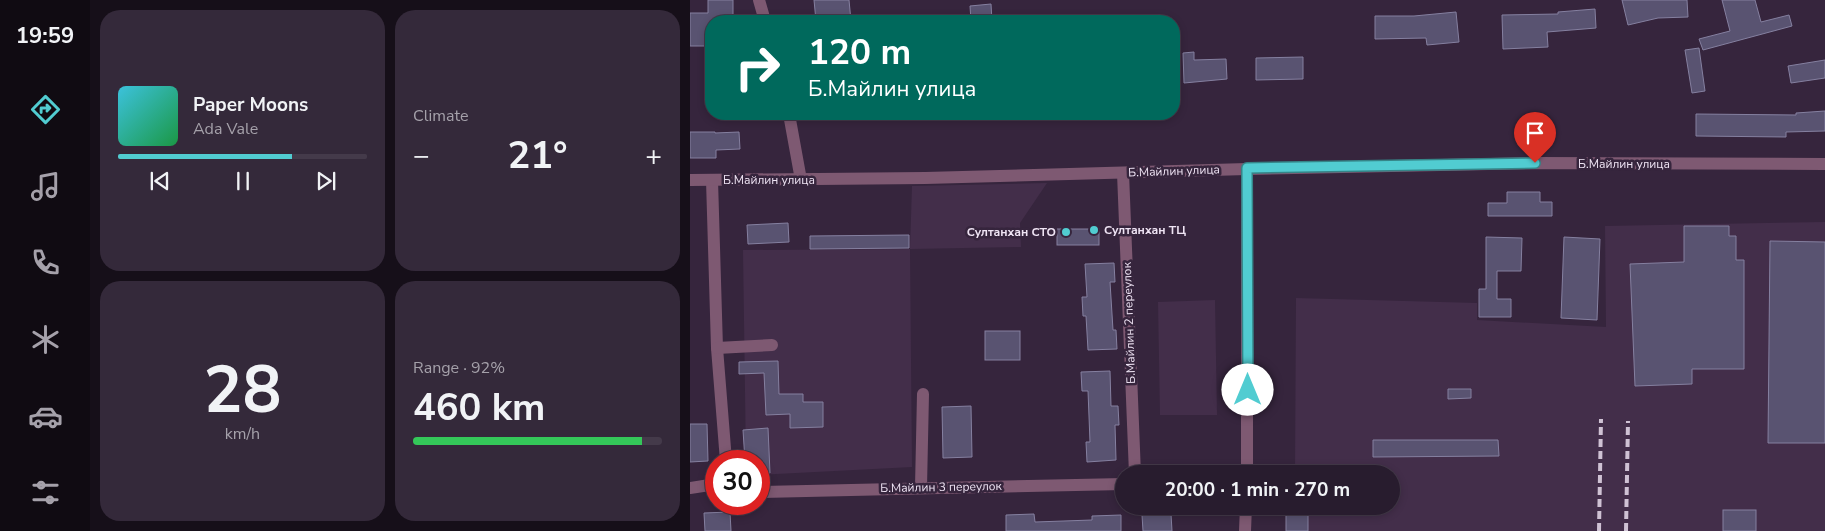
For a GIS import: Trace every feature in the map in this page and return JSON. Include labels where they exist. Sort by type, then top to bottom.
[{"type":"street","points":[[759,0],[763,15]]},
{"type":"street","points":[[791,120],[801,180]]},
{"type":"street","points":[[1778,164],[1825,155]]},
{"type":"street","name":"Б.Майлин улица","points":[[690,180],[801,180],[1124,173],[1247,168],[1535,163],[1778,164]]},
{"type":"street","points":[[1778,164],[1825,164]]},
{"type":"street","points":[[1247,168],[1247,465]]},
{"type":"street","name":"Б.Майлин 2 переулок","points":[[1124,173],[1136,465]]},
{"type":"street","points":[[712,180],[718,348],[725,450]]},
{"type":"street","points":[[718,348],[772,345]]},
{"type":"street","points":[[921,487],[923,394]]},
{"type":"street","name":"Б.Майлин 3 переулок","points":[[770,492],[1115,484]]},
{"type":"street","points":[[690,488],[705,486]]},
{"type":"street","points":[[1246,515],[1246,531]]},
{"type":"shaded area","points":[[1047,183],[1020,223],[1021,247],[910,249],[912,186]]},
{"type":"shaded area","points":[[1825,222],[1825,531],[1294,531],[1295,515],[1400,515],[1400,465],[1295,465],[1296,298],[1477,303],[1477,320],[1606,327],[1605,226]]},
{"type":"shaded area","points":[[910,249],[912,467],[770,474],[770,450],[746,450],[743,250]]},
{"type":"shaded area","points":[[1215,300],[1217,415],[1160,415],[1158,302]]},
{"type":"building","points":[[708,0],[733,0],[733,15],[705,15],[705,46],[690,46],[690,13],[708,13]]},
{"type":"building","points":[[814,0],[849,0],[850,15],[815,15]]},
{"type":"building","points":[[1622,0],[1687,0],[1688,17],[1658,18],[1628,25]]},
{"type":"building","points":[[1722,0],[1755,0],[1761,22],[1789,15],[1792,26],[1703,50],[1699,39],[1730,31]]},
{"type":"building","points":[[991,4],[992,15],[971,15],[970,6]]},
{"type":"building","points":[[1595,9],[1596,28],[1547,32],[1548,47],[1503,49],[1502,15],[1558,14],[1558,12]]},
{"type":"building","points":[[1456,12],[1459,42],[1427,45],[1426,38],[1375,39],[1375,16],[1414,16]]},
{"type":"building","points":[[1699,48],[1705,91],[1692,93],[1685,50]]},
{"type":"building","points":[[1194,52],[1194,60],[1226,59],[1227,79],[1184,83],[1183,53]]},
{"type":"building","points":[[1303,57],[1303,79],[1256,80],[1256,58]]},
{"type":"building","points":[[1825,60],[1825,78],[1791,83],[1788,66]]},
{"type":"building","points":[[1825,111],[1825,131],[1786,132],[1786,137],[1696,136],[1696,114],[1796,115],[1796,113]]},
{"type":"building","points":[[690,132],[739,132],[740,149],[716,150],[716,158],[690,158]]},
{"type":"building","points":[[1507,192],[1540,192],[1540,202],[1552,202],[1552,216],[1488,216],[1488,203],[1507,203]]},
{"type":"building","points":[[788,223],[789,242],[748,244],[747,225]]},
{"type":"building","points":[[1684,226],[1729,226],[1729,236],[1736,236],[1736,260],[1744,260],[1744,369],[1692,369],[1692,384],[1635,386],[1630,264],[1684,262]]},
{"type":"building","points":[[1057,229],[1099,229],[1099,245],[1057,245]]},
{"type":"building","points":[[909,235],[909,248],[810,249],[810,236]]},
{"type":"building","points":[[1486,237],[1522,238],[1521,271],[1497,271],[1497,299],[1511,299],[1511,317],[1479,317],[1479,289],[1486,289]]},
{"type":"building","points":[[1564,237],[1600,239],[1597,320],[1561,318]]},
{"type":"building","points":[[1770,241],[1825,242],[1825,443],[1768,443]]},
{"type":"building","points":[[1114,263],[1115,282],[1110,282],[1113,330],[1116,330],[1117,349],[1088,350],[1086,316],[1083,316],[1082,297],[1087,297],[1085,264]]},
{"type":"building","points":[[985,331],[1020,331],[1020,360],[985,360]]},
{"type":"building","points":[[778,361],[779,394],[803,394],[803,402],[823,402],[823,427],[790,428],[790,414],[766,415],[764,373],[739,374],[739,362]]},
{"type":"building","points":[[1110,371],[1111,406],[1118,406],[1119,425],[1115,425],[1116,460],[1087,462],[1086,442],[1090,442],[1088,391],[1082,391],[1081,372]]},
{"type":"building","points":[[1448,389],[1471,389],[1471,398],[1448,399]]},
{"type":"building","points":[[971,406],[972,457],[943,458],[942,407]]},
{"type":"building","points":[[690,424],[707,424],[708,450],[705,450],[705,461],[690,462]]},
{"type":"building","points":[[768,428],[769,450],[744,450],[743,430]]},
{"type":"building","points":[[1373,440],[1498,440],[1499,456],[1373,457]]},
{"type":"building","points":[[1723,510],[1756,510],[1756,531],[1723,531]]},
{"type":"building","points":[[704,513],[705,515],[730,515],[731,531],[705,531]]},
{"type":"building","points":[[1034,514],[1035,522],[1092,520],[1092,516],[1121,515],[1121,531],[1006,531],[1006,515]]},
{"type":"building","points":[[1142,515],[1171,515],[1172,531],[1143,531]]},
{"type":"building","points":[[1286,515],[1308,515],[1308,531],[1286,531]]},
{"type":"railway","points":[[1599,531],[1601,419]]},
{"type":"railway","points":[[1626,531],[1628,421]]},
{"type":"place","name":"Султанхан ТЦ","points":[[1094,230]]},
{"type":"place","name":"Султанхан СТО","points":[[1066,232]]},
{"type":"route","points":[[1248,390],[1247,168],[1535,163]]}]
